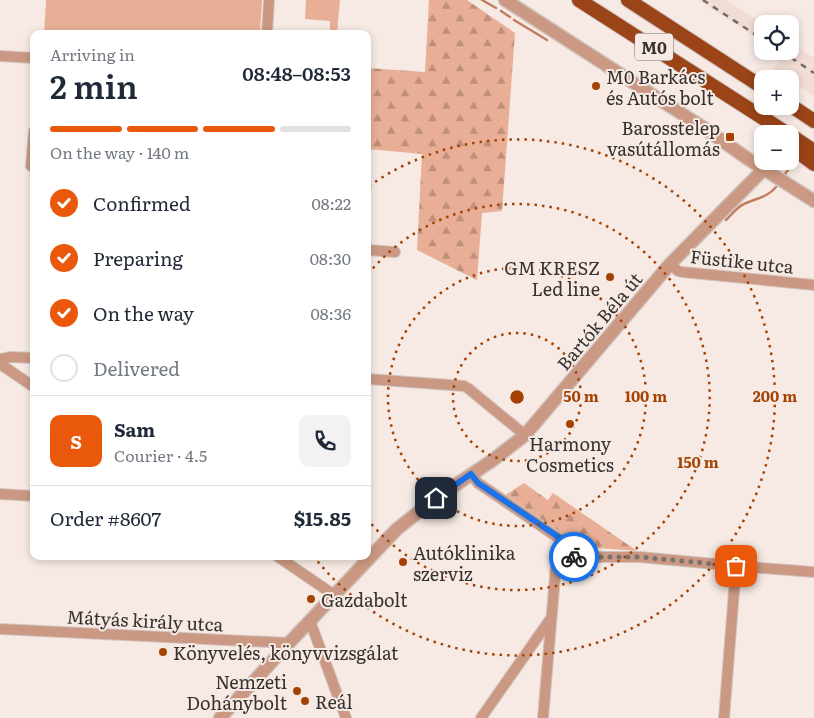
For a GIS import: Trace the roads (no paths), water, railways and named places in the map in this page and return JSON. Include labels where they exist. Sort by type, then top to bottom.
[{"type":"highway","name":"M0","points":[[579,0],[775,125]]},
{"type":"highway","name":"M0","points":[[628,0],[754,82]]},
{"type":"highway","points":[[728,95],[763,125]]},
{"type":"highway","points":[[799,111],[814,121]]},
{"type":"highway","name":"M0","points":[[799,141],[814,151]]},
{"type":"highway","points":[[799,153],[814,164]]},
{"type":"street","points":[[267,30],[269,0]]},
{"type":"street","points":[[505,0],[754,162]]},
{"type":"street","points":[[0,56],[30,58]]},
{"type":"street","name":"Bartók Béla út","points":[[371,556],[397,529],[436,498],[507,450],[525,435],[670,264],[763,170]]},
{"type":"street","points":[[766,170],[814,200]]},
{"type":"street","points":[[371,250],[395,252]]},
{"type":"street","name":"Füstike utca","points":[[670,264],[682,272],[814,285]]},
{"type":"street","points":[[0,359],[11,357],[30,358]]},
{"type":"street","points":[[0,364],[30,384]]},
{"type":"street","points":[[371,379],[464,386],[525,435]]},
{"type":"street","points":[[471,474],[478,483],[566,542],[570,547],[572,557]]},
{"type":"street","points":[[0,494],[30,496]]},
{"type":"street","points":[[543,718],[556,565],[564,557],[640,557],[814,572]]},
{"type":"street","points":[[283,560],[334,595]]},
{"type":"street","name":"Bartók Béla út","points":[[220,718],[367,560]]},
{"type":"street","points":[[724,718],[736,566]]},
{"type":"street","points":[[481,718],[552,617]]},
{"type":"street","points":[[310,621],[346,718]]},
{"type":"street","name":"Mátyás király utca","points":[[0,629],[288,643]]},
{"type":"waterway","points":[[482,0],[496,8]]},
{"type":"waterway","points":[[501,11],[510,17]]},
{"type":"waterway","points":[[514,20],[547,40]]},
{"type":"waterway","points":[[785,174],[788,170]]},
{"type":"waterway","points":[[726,220],[741,205],[765,196],[776,187]]},
{"type":"railway","points":[[703,0],[754,34]]},
{"type":"railway","points":[[794,60],[814,73]]},
{"type":"place","name":"M0 Barkács és Autós bolt","points":[[596,86]]},
{"type":"place","name":"Barosstelep vasútállomás","points":[[730,137]]},
{"type":"place","name":"GM KRESZ Led line","points":[[610,277]]},
{"type":"place","name":"Harmony Cosmetics","points":[[570,424]]},
{"type":"place","name":"Autóklinika szerviz","points":[[403,562]]},
{"type":"place","name":"Gazdabolt","points":[[311,599]]},
{"type":"place","name":"Könyvelés, könyvvizsgálat","points":[[163,652]]},
{"type":"place","name":"Nemzeti Dohánybolt","points":[[297,691]]},
{"type":"place","name":"Reál","points":[[305,701]]}]
